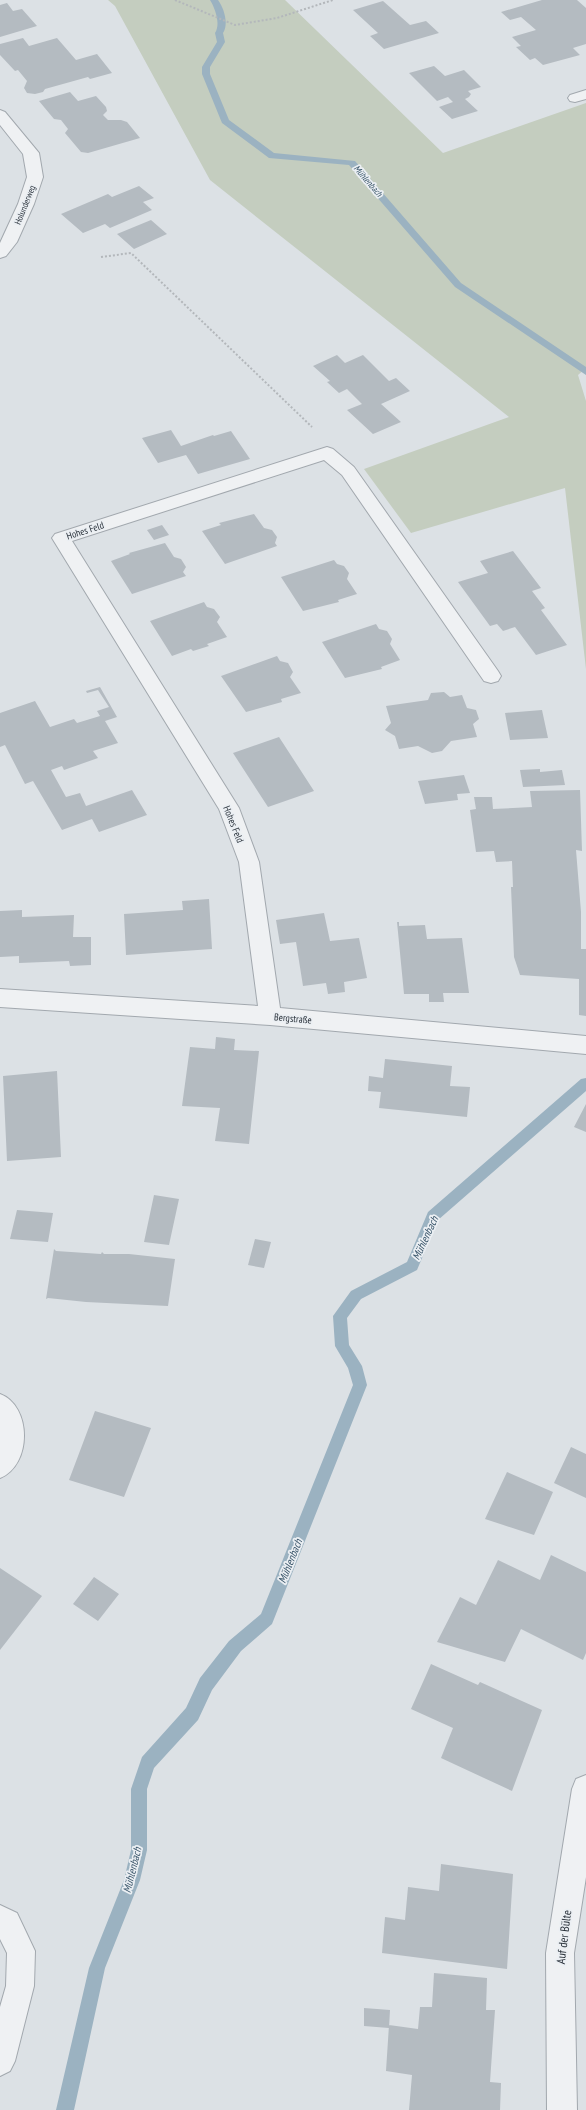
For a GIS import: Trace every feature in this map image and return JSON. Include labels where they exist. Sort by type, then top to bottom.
[{"type":"street","name":"Holunderweg","points":[[0,115],[31,153],[35,177],[26,204],[3,246]]},
{"type":"street","points":[[327,453],[348,472],[491,676]]},
{"type":"street","name":"Hohes Feld","points":[[270,1016],[249,862],[229,808],[61,538],[327,453]]},
{"type":"street","name":"Bergstraße","points":[[0,998],[270,1016],[586,1045]]},
{"type":"street","points":[[0,1405],[11,1421],[11,1448],[0,1466]]},
{"type":"street","name":"Auf der Bülte","points":[[562,2110],[560,1952],[586,1789]]},
{"type":"street","points":[[0,1919],[7,1923],[21,1951],[20,1986],[0,2061]]},
{"type":"path","points":[[175,0],[235,25],[278,18],[333,0]]},
{"type":"path","points":[[102,257],[131,253],[318,432],[327,453]]},
{"type":"green space","points":[[108,0],[285,0],[443,153],[586,103],[586,368],[578,375],[586,401],[586,669],[565,488],[411,533],[364,469],[509,417],[210,180],[115,6]]},
{"type":"building","points":[[542,0],[577,0],[586,8],[586,44],[573,48],[580,55],[543,65],[535,58],[530,60],[516,47],[521,46],[512,37],[536,30],[521,17],[510,20],[501,12]]},
{"type":"building","points":[[383,1],[410,25],[426,21],[439,33],[384,49],[370,36],[378,33],[353,10]]},
{"type":"building","points":[[7,3],[13,11],[22,9],[37,26],[0,37],[0,5]]},
{"type":"building","points":[[23,38],[29,46],[57,38],[76,60],[97,54],[112,73],[90,79],[88,77],[45,89],[43,92],[35,94],[27,93],[24,88],[27,81],[18,70],[15,71],[0,55],[0,44]]},
{"type":"building","points":[[434,66],[445,76],[464,70],[481,87],[468,91],[471,94],[465,99],[478,111],[452,119],[439,107],[453,102],[448,97],[437,101],[409,73]]},
{"type":"building","points":[[70,92],[78,101],[96,96],[106,107],[107,111],[103,115],[108,120],[121,120],[127,122],[140,138],[88,153],[81,152],[65,133],[68,129],[61,120],[54,119],[39,101]]},
{"type":"building","points":[[139,186],[154,198],[143,202],[152,210],[110,228],[105,224],[83,233],[61,214],[108,194],[112,197]]},
{"type":"building","points":[[151,220],[167,234],[134,249],[117,234]]},
{"type":"building","points":[[337,355],[345,363],[363,355],[389,381],[396,378],[410,391],[381,404],[401,422],[373,434],[347,410],[362,404],[347,389],[339,393],[327,382],[330,381],[313,366]]},
{"type":"building","points":[[171,430],[181,446],[213,435],[231,431],[250,459],[198,474],[186,455],[158,463],[142,438]]},
{"type":"building","points":[[254,514],[264,528],[272,530],[277,537],[275,543],[277,546],[225,564],[202,531],[221,525],[219,523]]},
{"type":"building","points":[[162,525],[169,535],[154,540],[147,530]]},
{"type":"building","points":[[165,543],[174,557],[181,559],[186,567],[183,572],[186,576],[132,594],[111,561],[130,554],[129,553]]},
{"type":"building","points":[[513,551],[541,588],[532,591],[545,608],[541,610],[567,645],[536,655],[515,627],[503,631],[497,624],[490,626],[458,582],[488,573],[480,561]]},
{"type":"building","points":[[334,560],[337,564],[344,566],[349,573],[347,579],[357,594],[338,600],[339,602],[303,611],[281,577]]},
{"type":"building","points":[[204,602],[207,607],[214,609],[220,617],[217,622],[227,637],[207,644],[209,646],[193,651],[191,649],[172,656],[150,621]]},
{"type":"building","points":[[376,624],[379,629],[387,631],[392,639],[390,644],[400,660],[381,667],[382,669],[345,678],[322,642]]},
{"type":"building","points":[[277,656],[280,661],[288,663],[293,672],[290,677],[301,693],[281,699],[282,702],[246,712],[221,676]]},
{"type":"building","points":[[100,687],[117,717],[105,721],[118,743],[93,751],[98,758],[64,770],[62,766],[51,770],[66,797],[80,793],[86,806],[132,790],[147,815],[99,832],[92,819],[62,830],[33,781],[25,784],[5,745],[0,747],[0,713],[35,701],[50,727],[74,719],[77,723],[100,716],[97,711],[109,707],[98,690],[87,693],[86,691]]},
{"type":"building","points":[[444,692],[450,697],[462,695],[467,708],[476,710],[479,719],[473,724],[477,737],[451,741],[442,751],[432,753],[418,746],[399,749],[395,736],[385,730],[391,723],[386,706],[428,700],[431,693]]},
{"type":"building","points":[[542,710],[548,738],[510,740],[505,713]]},
{"type":"building","points":[[279,737],[314,791],[268,807],[233,753]]},
{"type":"building","points":[[540,769],[540,772],[562,770],[565,785],[523,787],[520,770]]},
{"type":"building","points":[[464,775],[470,793],[457,794],[458,800],[425,804],[418,781]]},
{"type":"building","points":[[580,790],[582,851],[576,850],[581,912],[581,949],[586,949],[586,1016],[579,1015],[579,979],[520,975],[514,957],[511,887],[513,887],[512,861],[496,862],[494,851],[476,852],[470,810],[476,809],[474,797],[492,797],[493,809],[532,807],[530,791]]},
{"type":"building","points":[[209,899],[212,949],[126,955],[124,914],[183,910],[182,901]]},
{"type":"building","points":[[22,910],[22,917],[74,915],[73,937],[91,937],[91,965],[70,966],[69,961],[19,963],[19,956],[0,957],[0,911]]},
{"type":"building","points":[[324,913],[330,941],[359,938],[367,978],[344,982],[345,992],[328,994],[326,983],[303,986],[296,942],[280,944],[276,920]]},
{"type":"building","points":[[397,922],[399,922],[399,926],[425,925],[427,939],[462,938],[469,993],[443,993],[444,1002],[429,1002],[429,994],[404,994]]},
{"type":"building","points":[[216,1037],[235,1039],[234,1050],[259,1051],[249,1144],[215,1141],[220,1108],[182,1106],[190,1047],[215,1049]]},
{"type":"building","points":[[385,1059],[452,1066],[450,1086],[470,1087],[467,1117],[379,1108],[381,1092],[368,1091],[369,1076],[383,1078]]},
{"type":"building","points":[[57,1071],[61,1157],[7,1161],[3,1076]]},
{"type":"building","points":[[586,1104],[586,1132],[574,1127]]},
{"type":"building","points":[[154,1195],[179,1199],[169,1245],[144,1242]]},
{"type":"building","points":[[17,1210],[53,1213],[48,1242],[10,1239]]},
{"type":"building","points":[[255,1239],[271,1242],[264,1268],[248,1265]]},
{"type":"building","points":[[54,1249],[56,1251],[101,1254],[102,1252],[104,1254],[129,1254],[175,1259],[168,1306],[46,1299]]},
{"type":"building","points":[[95,1411],[151,1428],[124,1497],[69,1480]]},
{"type":"building","points":[[571,1447],[586,1454],[586,1498],[554,1483]]},
{"type":"building","points":[[507,1472],[553,1492],[534,1535],[485,1519]]},
{"type":"building","points":[[551,1555],[586,1572],[586,1653],[583,1660],[521,1629],[505,1662],[437,1642],[460,1597],[476,1605],[498,1560],[540,1580]]},
{"type":"building","points":[[0,1568],[42,1596],[0,1650]]},
{"type":"building","points":[[94,1577],[119,1594],[98,1621],[73,1604]]},
{"type":"building","points":[[431,1664],[478,1685],[480,1682],[542,1710],[512,1791],[441,1758],[453,1728],[411,1709]]},
{"type":"building","points":[[441,1864],[513,1874],[507,1969],[382,1953],[385,1917],[405,1920],[408,1887],[439,1891]]},
{"type":"building","points":[[434,1973],[487,1978],[486,2010],[495,2010],[490,2082],[501,2083],[500,2110],[409,2110],[412,2075],[386,2071],[389,2025],[418,2029],[420,2007],[432,2007]]},
{"type":"building","points":[[364,2008],[390,2010],[389,2028],[364,2026]]},
{"type":"waterway","name":"Mühlenbach","points":[[214,0],[220,9],[221,30],[219,33],[221,42],[206,67],[206,74],[225,121],[272,156],[352,163],[458,285],[586,372]]},
{"type":"waterway","name":"Mühlenbach","points":[[65,2110],[97,1968],[132,1880],[139,1850],[139,1789],[148,1763],[192,1714],[206,1684],[235,1646],[267,1619],[360,1385],[355,1366],[342,1346],[340,1316],[356,1295],[412,1266],[433,1216],[586,1083]]}]
